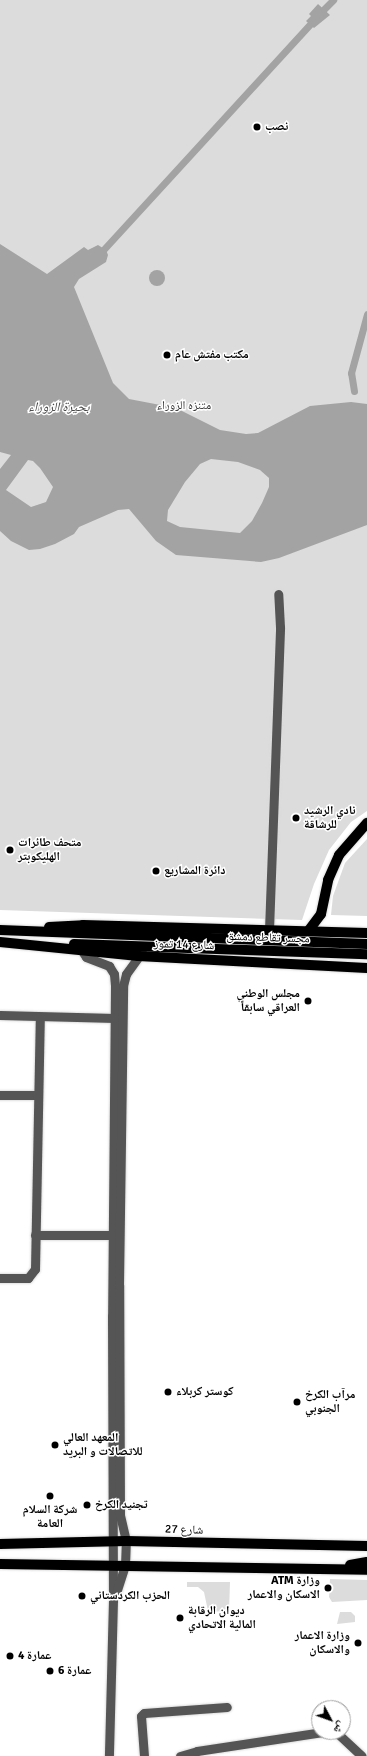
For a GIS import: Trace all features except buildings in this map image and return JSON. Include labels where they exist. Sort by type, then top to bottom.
[{"type":"main road","points":[[309,930],[320,914],[328,880],[339,855],[367,823]]},
{"type":"main road","name":"شارع 14 تموز","points":[[0,930],[83,925],[309,930],[367,933]]},
{"type":"main road","points":[[82,951],[73,944],[73,934],[83,925]]},
{"type":"main road","name":"شارع 14 تموز","points":[[0,930],[169,942]]},
{"type":"main road","name":"شارع 14 تموز","points":[[0,941],[146,946],[169,942]]},
{"type":"main road","name":"شارع 14 تموز","points":[[0,941],[138,956],[367,968]]},
{"type":"main road","name":"مجسر تقاطع دمشق","points":[[169,942],[367,944]]},
{"type":"main road","name":"مجسر تقاطع دمشق","points":[[169,942],[367,954]]},
{"type":"main road","name":"شارع 27","points":[[0,1544],[126,1541],[367,1546]]},
{"type":"main road","points":[[334,1570],[367,1562]]},
{"type":"main road","points":[[0,1564],[367,1570]]},
{"type":"street","points":[[269,930],[280,627],[278,594]]},
{"type":"street","points":[[113,1600],[125,1566],[126,1541],[120,1516],[119,1285],[123,986],[126,974],[146,946]]},
{"type":"street","points":[[82,951],[86,957],[106,964],[112,969],[116,986],[113,1235],[113,1600],[109,1756]]},
{"type":"street","points":[[0,1015],[115,1018]]},
{"type":"street","points":[[0,1278],[28,1278],[33,1275],[35,1269],[37,1095],[40,1017]]},
{"type":"street","points":[[0,1095],[37,1095]]},
{"type":"street","points":[[35,1235],[113,1235]]},
{"type":"street","points":[[144,1756],[142,1716],[144,1713],[227,1707]]},
{"type":"street","points":[[180,1756],[197,1751],[311,1734]]},
{"type":"street","points":[[346,1740],[365,1755]]},
{"type":"green space","name":"متنزه الزوراء","points":[[0,0],[367,0],[367,811],[351,822],[329,850],[314,884],[302,920],[0,910]]},
{"type":"green space","points":[[367,839],[367,916],[331,915],[333,896],[345,863]]},
{"type":"green space","points":[[330,1579],[367,1580],[367,1600],[332,1602],[329,1597]]},
{"type":"green space","points":[[187,1582],[230,1582],[229,1612],[208,1611],[204,1592],[198,1587],[187,1587]]},
{"type":"green space","points":[[340,1612],[351,1612],[355,1616],[355,1622],[337,1624]]},
{"type":"water","points":[[318,4],[330,15],[314,28],[306,21],[311,16],[309,14]]},
{"type":"water","name":"بحيرة الزوراء","points":[[0,244],[47,274],[84,247],[88,250],[98,245],[106,250],[108,255],[106,262],[79,279],[74,287],[113,383],[129,399],[176,408],[220,430],[246,434],[258,433],[310,406],[351,402],[367,404],[367,525],[279,558],[261,562],[176,555],[156,541],[129,509],[118,510],[79,527],[74,534],[55,544],[40,549],[29,550],[11,541],[0,531],[0,469],[11,455],[0,452]],"holes":[[[211,459],[238,462],[260,470],[269,478],[269,487],[262,503],[252,521],[240,533],[180,527],[167,521],[168,510],[185,482],[200,464]],[[28,460],[33,461],[40,468],[53,487],[46,502],[31,507],[6,490]]]},
{"type":"water","points":[[157,270],[164,275],[165,278],[160,285],[157,286],[150,281],[149,278],[154,271]]},
{"type":"waterway","points":[[324,9],[333,0]]},
{"type":"waterway","points":[[104,249],[310,24]]},
{"type":"waterway","points":[[354,391],[351,373],[367,314]]},
{"type":"place","name":"نصب","points":[[257,127]]},
{"type":"place","name":"مكتب مفتش عام","points":[[167,355]]},
{"type":"place","name":"نادي الرشيد للرشاقة","points":[[296,818]]},
{"type":"place","name":"متحف طائرات الهليكوبتر","points":[[10,850]]},
{"type":"place","name":"دائرة المشاريع","points":[[156,871]]},
{"type":"place","name":"مجلس الوطني العراقي سابقاً","points":[[308,1001]]},
{"type":"place","name":"كوستر كربلاء","points":[[168,1392]]},
{"type":"place","name":"مرآب الكرخ الجنوبي","points":[[297,1402]]},
{"type":"place","name":"المعهد العالي للاتصالات و البريد","points":[[55,1445]]},
{"type":"place","name":"شركة السلام العامة","points":[[50,1496]]},
{"type":"place","name":"تجنيد الكرخ","points":[[87,1505]]},
{"type":"place","name":"ATM وزارة الاسكان والاعمار","points":[[328,1588]]},
{"type":"place","name":"الحزب الكردستاني","points":[[82,1596]]},
{"type":"place","name":"ديوان الرقابة المالية الاتحادي","points":[[180,1618]]},
{"type":"place","name":"وزارة الاعمار والاسكان","points":[[358,1643]]},
{"type":"place","name":"عمارة 4","points":[[10,1656]]},
{"type":"place","name":"عمارة 6","points":[[50,1671]]}]
